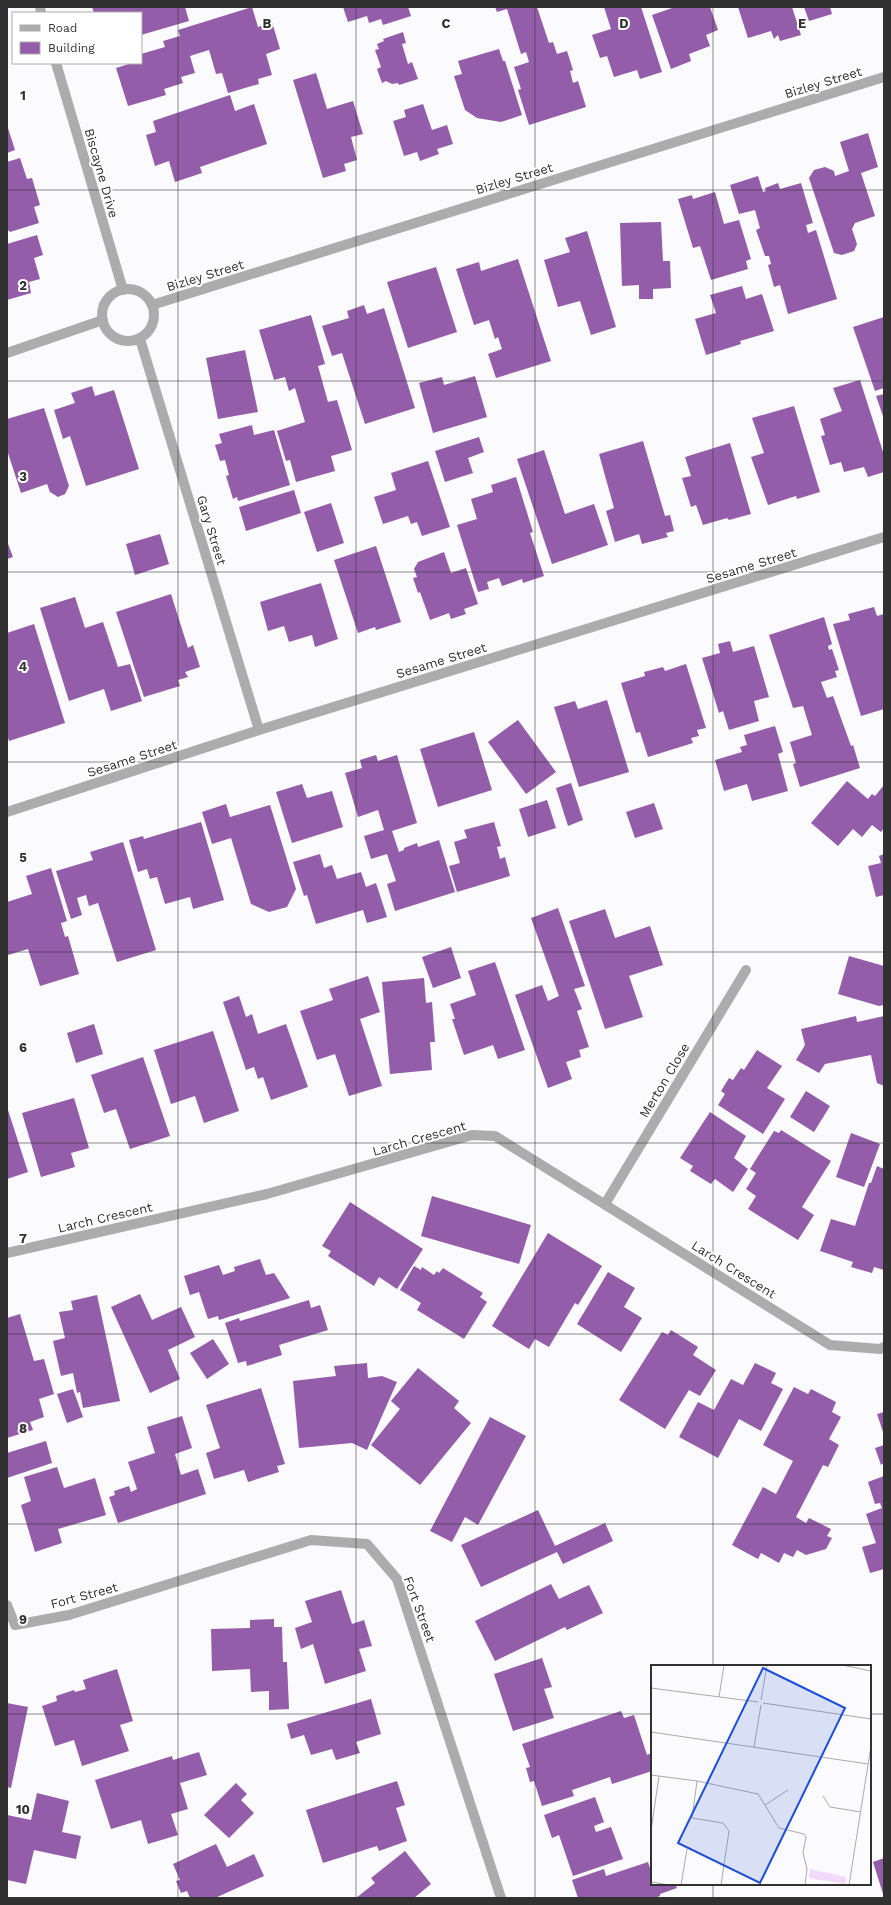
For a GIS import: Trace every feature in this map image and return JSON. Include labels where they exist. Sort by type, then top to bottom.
[{"type":"street","name":"Biscayne Drive","points":[[56,64],[123,290]]},
{"type":"street","name":"Bizley Street","points":[[152,305],[884,77]]},
{"type":"street","points":[[123,290],[140,292],[152,305],[154,314],[153,323],[149,331],[140,338],[131,341],[114,337],[107,331],[103,320],[104,306],[109,298],[123,290]]},
{"type":"street","points":[[7,353],[103,320]]},
{"type":"street","name":"Gary Street","points":[[140,338],[260,730]]},
{"type":"street","name":"Sesame Street","points":[[7,812],[260,730],[884,537]]},
{"type":"street","name":"Merton Close","points":[[604,1204],[746,970]]},
{"type":"street","name":"Larch Crescent","points":[[7,1253],[267,1194],[472,1135],[495,1136],[830,1345],[884,1347]]},
{"type":"street","name":"Fort Street","points":[[7,1605],[15,1625],[69,1615],[311,1540],[367,1544],[397,1579],[501,1898]]},
{"type":"building","points":[[92,7],[185,7],[189,21],[142,35],[142,12],[94,12]]},
{"type":"building","points":[[252,7],[258,27],[272,22],[280,49],[266,54],[272,75],[258,79],[259,84],[228,93],[222,73],[216,74],[209,50],[190,56],[195,73],[181,77],[183,83],[164,89],[166,95],[128,106],[116,68],[129,64],[142,64],[142,54],[165,47],[163,41],[180,36],[178,30]]},
{"type":"building","points":[[343,7],[408,7],[411,16],[383,25],[381,19],[369,23],[367,16],[348,22]]},
{"type":"building","points":[[495,7],[537,7],[549,43],[553,42],[557,54],[567,51],[573,70],[570,71],[573,83],[578,81],[586,107],[529,125],[518,90],[521,89],[514,67],[529,62],[526,52],[521,54],[507,9],[497,12]]},
{"type":"building","points":[[604,7],[641,7],[662,72],[640,79],[637,70],[614,77],[607,56],[600,58],[592,35],[611,29]]},
{"type":"building","points":[[675,7],[710,7],[718,30],[706,35],[710,46],[689,54],[691,61],[671,69],[652,15]]},
{"type":"building","points":[[738,7],[792,7],[801,35],[780,41],[778,35],[774,39],[771,31],[748,38]]},
{"type":"building","points":[[804,7],[830,7],[832,14],[809,21]]},
{"type":"building","points":[[403,32],[406,43],[402,44],[408,64],[412,62],[418,79],[399,85],[398,83],[392,84],[386,81],[382,83],[377,69],[381,67],[375,50],[379,49],[377,44],[384,41],[383,39]]},
{"type":"building","points":[[499,49],[503,61],[505,61],[522,115],[501,122],[477,118],[465,110],[454,76],[462,74],[458,61]]},
{"type":"building","points":[[316,73],[327,109],[353,101],[363,134],[351,137],[357,160],[344,164],[346,171],[323,178],[293,80]]},
{"type":"building","points":[[230,95],[235,111],[254,104],[267,144],[200,167],[202,173],[175,182],[169,161],[155,166],[146,135],[156,132],[153,121]]},
{"type":"building","points":[[423,104],[432,130],[447,125],[453,144],[437,149],[439,154],[420,161],[417,152],[404,156],[393,121],[406,117],[404,110]]},
{"type":"building","points":[[7,125],[15,150],[7,153]]},
{"type":"building","points":[[868,133],[878,167],[861,173],[875,216],[855,223],[852,229],[857,244],[854,251],[842,255],[834,253],[809,178],[814,170],[825,167],[834,171],[835,176],[849,171],[840,142]]},
{"type":"building","points":[[20,158],[27,179],[32,178],[40,205],[34,207],[39,223],[10,232],[7,229],[7,162]]},
{"type":"building","points":[[758,176],[763,192],[766,191],[765,188],[778,183],[780,189],[801,183],[813,223],[806,225],[808,233],[816,230],[837,299],[788,314],[780,285],[774,287],[768,265],[771,264],[769,256],[765,256],[756,230],[760,228],[755,210],[739,214],[730,185]]},
{"type":"building","points":[[715,192],[724,224],[739,220],[751,259],[746,261],[748,269],[711,280],[700,246],[693,248],[678,199],[692,195],[693,199]]},
{"type":"building","points":[[661,222],[663,261],[670,261],[671,288],[653,289],[653,299],[639,299],[639,285],[622,286],[620,223]]},
{"type":"building","points":[[587,231],[616,327],[591,335],[580,301],[558,307],[544,260],[570,252],[565,238]]},
{"type":"building","points":[[37,235],[43,255],[34,258],[40,279],[29,282],[31,293],[7,300],[7,244]]},
{"type":"building","points":[[518,259],[551,361],[496,378],[488,354],[502,349],[498,337],[495,339],[489,320],[474,325],[456,269],[479,262],[481,271]]},
{"type":"building","points":[[436,267],[457,332],[408,348],[387,282]]},
{"type":"building","points":[[742,286],[746,299],[762,294],[774,331],[740,341],[741,344],[706,355],[695,319],[716,313],[710,295]]},
{"type":"building","points":[[364,305],[367,314],[384,308],[415,408],[365,424],[342,353],[332,356],[322,326],[349,318],[347,311]]},
{"type":"building","points":[[311,315],[325,364],[318,366],[328,402],[337,400],[352,450],[331,456],[335,471],[296,482],[290,460],[286,461],[277,431],[305,422],[295,388],[289,391],[285,377],[274,380],[259,330]]},
{"type":"building","points":[[884,317],[884,388],[875,391],[853,327]]},
{"type":"building","points":[[245,350],[258,412],[218,419],[206,358]]},
{"type":"building","points":[[475,376],[487,417],[433,433],[419,383],[442,377],[444,385]]},
{"type":"building","points":[[860,380],[884,455],[884,472],[868,477],[864,467],[844,472],[841,462],[830,465],[821,436],[825,435],[820,419],[842,411],[833,388]]},
{"type":"building","points":[[92,386],[95,396],[114,390],[139,469],[86,486],[70,436],[63,439],[54,410],[75,403],[71,393]]},
{"type":"building","points":[[884,394],[884,419],[876,396]]},
{"type":"building","points":[[794,406],[820,492],[797,499],[796,496],[768,505],[751,457],[764,453],[752,418]]},
{"type":"building","points":[[44,408],[69,486],[65,494],[58,497],[50,492],[47,484],[21,493],[7,450],[7,419]]},
{"type":"building","points":[[252,425],[254,435],[274,430],[290,485],[238,501],[237,497],[233,499],[226,476],[229,475],[225,460],[220,461],[215,445],[222,443],[219,434]]},
{"type":"building","points":[[479,437],[484,452],[468,458],[473,473],[445,482],[435,451]]},
{"type":"building","points":[[643,441],[665,516],[670,515],[674,531],[666,533],[668,537],[642,544],[639,534],[615,542],[606,511],[614,508],[599,454]]},
{"type":"building","points":[[730,443],[751,514],[729,520],[727,518],[703,525],[696,505],[691,507],[682,478],[691,476],[685,457]]},
{"type":"building","points":[[544,450],[565,514],[594,504],[608,545],[552,564],[517,459]]},
{"type":"building","points":[[428,461],[450,527],[422,536],[417,522],[411,524],[408,516],[383,524],[374,497],[396,490],[391,473]]},
{"type":"building","points":[[516,477],[533,532],[530,533],[544,576],[523,583],[522,579],[502,586],[499,578],[487,582],[489,589],[478,592],[457,525],[477,519],[471,499],[493,492],[491,485]]},
{"type":"building","points":[[294,490],[301,513],[246,531],[239,507]]},
{"type":"building","points":[[331,503],[344,543],[317,552],[304,512]]},
{"type":"building","points":[[160,534],[169,564],[135,575],[126,544]]},
{"type":"building","points":[[7,541],[13,557],[7,559]]},
{"type":"building","points":[[376,546],[401,622],[376,630],[375,627],[358,633],[334,560]]},
{"type":"building","points":[[444,552],[451,573],[466,568],[478,604],[464,609],[466,614],[451,619],[449,613],[430,620],[420,592],[418,593],[413,578],[417,577],[414,569],[418,562]]},
{"type":"building","points":[[321,583],[338,639],[315,647],[312,635],[289,642],[284,626],[268,631],[260,602]]},
{"type":"building","points":[[171,594],[188,648],[193,645],[200,667],[185,672],[188,677],[178,680],[180,686],[144,697],[116,612]]},
{"type":"building","points":[[75,597],[85,628],[103,622],[118,667],[130,664],[142,701],[111,711],[104,689],[69,701],[40,608]]},
{"type":"building","points":[[874,607],[877,616],[884,614],[884,709],[861,716],[833,624],[850,620],[848,614]]},
{"type":"building","points":[[824,617],[832,644],[828,646],[829,650],[832,649],[839,670],[835,671],[837,677],[821,682],[827,698],[833,696],[851,746],[853,745],[860,768],[800,787],[793,764],[796,763],[790,742],[812,735],[803,706],[793,708],[769,635]]},
{"type":"building","points":[[34,624],[65,723],[9,741],[7,734],[7,633]]},
{"type":"building","points":[[730,641],[733,652],[754,646],[769,697],[754,701],[759,721],[729,730],[723,711],[719,713],[702,658],[720,653],[718,644]]},
{"type":"building","points":[[686,664],[706,728],[697,730],[699,736],[691,738],[693,743],[648,757],[640,732],[636,733],[621,683],[645,676],[644,672],[663,667],[665,671]]},
{"type":"building","points":[[607,700],[629,772],[579,787],[554,707],[575,701],[578,709]]},
{"type":"building","points":[[518,720],[556,772],[526,794],[488,742]]},
{"type":"building","points":[[775,726],[783,752],[778,754],[788,791],[752,801],[747,784],[724,791],[715,760],[742,752],[740,747],[747,745],[744,735]]},
{"type":"building","points":[[474,732],[492,790],[438,807],[420,749]]},
{"type":"building","points":[[376,755],[378,761],[397,755],[417,823],[392,831],[399,852],[404,850],[404,848],[417,843],[418,847],[439,840],[455,892],[395,911],[387,884],[396,881],[387,854],[371,859],[364,836],[384,830],[378,810],[358,817],[345,773],[362,768],[360,760]]},
{"type":"building","points":[[847,781],[868,799],[872,794],[875,796],[884,785],[884,828],[881,832],[872,825],[862,837],[853,829],[838,846],[811,823]]},
{"type":"building","points":[[571,783],[583,820],[568,826],[556,788]]},
{"type":"building","points":[[302,784],[307,798],[332,791],[343,827],[292,843],[276,792]]},
{"type":"building","points":[[547,800],[556,828],[528,837],[519,809]]},
{"type":"building","points":[[654,803],[663,829],[635,838],[626,812]]},
{"type":"building","points":[[226,804],[230,817],[270,805],[296,889],[287,907],[269,912],[251,904],[231,838],[212,844],[202,812]]},
{"type":"building","points":[[201,822],[224,900],[193,909],[190,897],[165,904],[157,877],[150,879],[147,869],[138,872],[129,840],[143,836],[144,839]]},
{"type":"building","points":[[494,822],[501,846],[497,847],[500,859],[505,857],[510,876],[457,892],[449,866],[460,863],[454,842],[467,838],[464,830]]},
{"type":"building","points":[[123,842],[156,950],[117,962],[98,903],[89,906],[86,895],[77,898],[82,915],[71,919],[56,871],[93,860],[90,852]]},
{"type":"building","points":[[320,854],[324,868],[332,865],[337,879],[361,872],[366,887],[376,883],[387,917],[367,923],[363,910],[316,924],[307,895],[304,896],[293,862]]},
{"type":"building","points":[[884,854],[884,895],[876,897],[868,866],[881,863],[879,856]]},
{"type":"building","points":[[51,868],[67,921],[61,923],[65,937],[68,936],[79,974],[40,986],[28,949],[8,955],[7,902],[32,894],[26,876]]},
{"type":"building","points":[[558,908],[585,986],[574,989],[582,1009],[577,1011],[589,1047],[579,1050],[581,1057],[566,1062],[572,1079],[548,1088],[515,995],[542,985],[548,1001],[559,996],[531,918]]},
{"type":"building","points":[[605,909],[615,938],[650,926],[663,965],[629,976],[643,1017],[605,1029],[569,921]]},
{"type":"building","points":[[451,947],[461,978],[433,988],[422,957]]},
{"type":"building","points":[[849,956],[884,966],[884,1005],[879,1006],[838,994]]},
{"type":"building","points":[[495,962],[525,1050],[498,1059],[493,1045],[464,1055],[452,1019],[455,1019],[450,1004],[476,995],[468,971]]},
{"type":"building","points":[[368,976],[380,1012],[360,1019],[382,1086],[349,1096],[335,1054],[317,1060],[300,1011],[333,1000],[329,989]]},
{"type":"building","points":[[424,978],[426,1003],[432,1002],[435,1042],[430,1042],[432,1070],[390,1074],[382,982]]},
{"type":"building","points":[[239,996],[246,1017],[252,1014],[258,1034],[286,1024],[308,1087],[271,1100],[263,1077],[258,1079],[254,1067],[246,1070],[223,1002]]},
{"type":"building","points":[[856,1016],[857,1022],[884,1016],[884,1086],[877,1083],[871,1055],[825,1064],[819,1073],[796,1060],[805,1045],[801,1029]]},
{"type":"building","points":[[94,1024],[103,1054],[76,1063],[67,1033]]},
{"type":"building","points":[[213,1031],[239,1111],[204,1123],[195,1096],[171,1104],[154,1050]]},
{"type":"building","points":[[757,1050],[782,1066],[767,1088],[785,1099],[763,1134],[718,1105],[725,1094],[721,1091],[729,1078],[733,1080],[741,1068],[744,1070]]},
{"type":"building","points":[[143,1057],[170,1136],[130,1149],[116,1109],[104,1113],[91,1075]]},
{"type":"building","points":[[806,1091],[830,1106],[814,1132],[790,1117]]},
{"type":"building","points":[[74,1098],[89,1148],[71,1153],[75,1167],[41,1177],[22,1113]]},
{"type":"building","points":[[7,1107],[28,1172],[7,1179]]},
{"type":"building","points":[[710,1112],[746,1136],[734,1158],[748,1169],[733,1192],[715,1179],[711,1184],[690,1171],[693,1166],[680,1158]]},
{"type":"building","points":[[781,1130],[831,1161],[802,1207],[814,1215],[798,1240],[748,1209],[756,1196],[746,1189],[756,1173],[750,1169],[774,1131],[779,1133]]},
{"type":"building","points":[[851,1133],[880,1144],[864,1187],[836,1177]]},
{"type":"building","points":[[877,1166],[884,1169],[884,1270],[874,1267],[872,1273],[851,1267],[853,1262],[820,1251],[831,1219],[855,1226],[869,1183],[871,1183]]},
{"type":"building","points":[[432,1196],[531,1225],[519,1264],[421,1236]]},
{"type":"building","points":[[350,1202],[423,1249],[397,1289],[379,1277],[374,1286],[328,1256],[331,1251],[322,1246]]},
{"type":"building","points":[[548,1233],[602,1266],[578,1305],[575,1303],[549,1347],[535,1339],[529,1349],[492,1326]]},
{"type":"building","points":[[260,1259],[266,1275],[274,1273],[290,1298],[219,1320],[218,1316],[208,1319],[199,1292],[190,1295],[184,1276],[219,1265],[223,1275],[235,1271],[234,1267]]},
{"type":"building","points":[[414,1266],[421,1270],[422,1267],[434,1275],[437,1271],[439,1273],[443,1268],[483,1293],[480,1297],[487,1302],[464,1339],[417,1310],[421,1303],[400,1290]]},
{"type":"building","points":[[608,1272],[635,1288],[624,1307],[642,1318],[621,1352],[577,1324]]},
{"type":"building","points":[[140,1294],[152,1320],[181,1307],[195,1337],[168,1350],[180,1379],[150,1393],[111,1307]]},
{"type":"building","points":[[97,1295],[120,1401],[83,1408],[80,1392],[77,1393],[73,1373],[61,1376],[53,1341],[65,1338],[59,1312],[73,1310],[71,1301]]},
{"type":"building","points":[[309,1300],[311,1308],[320,1305],[328,1330],[279,1345],[282,1355],[247,1366],[246,1361],[238,1363],[225,1323],[239,1318],[240,1321]]},
{"type":"building","points":[[20,1314],[34,1361],[44,1359],[54,1394],[39,1399],[44,1417],[30,1422],[33,1430],[7,1438],[7,1318]]},
{"type":"building","points":[[671,1330],[698,1347],[693,1355],[716,1370],[700,1396],[689,1390],[665,1429],[619,1400],[662,1332],[668,1335]]},
{"type":"building","points":[[213,1339],[229,1364],[207,1379],[190,1353]]},
{"type":"building","points":[[367,1363],[368,1378],[382,1376],[397,1382],[367,1450],[352,1443],[299,1448],[293,1381],[336,1376],[334,1366]]},
{"type":"building","points":[[755,1363],[776,1373],[771,1383],[783,1389],[761,1431],[739,1419],[718,1458],[679,1437],[698,1402],[714,1410],[731,1379],[743,1385]]},
{"type":"building","points":[[418,1368],[459,1401],[454,1408],[471,1423],[420,1485],[371,1445],[400,1409],[391,1401]]},
{"type":"building","points":[[794,1387],[808,1394],[811,1389],[836,1402],[832,1412],[841,1417],[829,1439],[839,1445],[828,1467],[823,1465],[796,1517],[806,1523],[809,1518],[831,1529],[827,1536],[832,1538],[826,1549],[806,1555],[797,1550],[793,1557],[784,1553],[779,1563],[761,1553],[758,1559],[732,1545],[763,1487],[776,1494],[793,1461],[763,1445]]},
{"type":"building","points":[[261,1388],[285,1464],[277,1466],[279,1472],[248,1482],[244,1470],[214,1479],[206,1453],[220,1448],[206,1405]]},
{"type":"building","points":[[73,1389],[83,1417],[67,1423],[57,1394]]},
{"type":"building","points":[[884,1412],[884,1435],[877,1414]]},
{"type":"building","points":[[182,1416],[192,1448],[175,1454],[181,1475],[198,1469],[206,1494],[118,1523],[109,1497],[115,1495],[114,1491],[129,1486],[131,1492],[137,1489],[128,1462],[155,1453],[147,1427]]},
{"type":"building","points":[[490,1417],[526,1436],[478,1525],[465,1517],[452,1542],[430,1531]]},
{"type":"building","points":[[46,1441],[52,1463],[7,1478],[7,1453]]},
{"type":"building","points":[[884,1445],[884,1463],[881,1465],[875,1448]]},
{"type":"building","points":[[57,1467],[64,1488],[95,1478],[106,1515],[58,1529],[62,1543],[35,1552],[21,1505],[31,1501],[24,1477]]},
{"type":"building","points":[[884,1476],[884,1569],[870,1573],[862,1547],[876,1543],[866,1514],[882,1508],[880,1503],[875,1504],[868,1482]]},
{"type":"building","points":[[538,1510],[555,1546],[605,1523],[613,1541],[563,1564],[557,1552],[481,1587],[461,1545]]},
{"type":"building","points":[[551,1584],[559,1599],[589,1585],[603,1613],[567,1630],[565,1627],[495,1661],[475,1621]]},
{"type":"building","points":[[341,1590],[352,1624],[364,1620],[372,1646],[359,1649],[366,1671],[325,1684],[313,1644],[301,1649],[295,1628],[312,1622],[305,1601]]},
{"type":"building","points":[[274,1619],[274,1627],[282,1627],[283,1662],[287,1662],[289,1709],[269,1710],[269,1691],[251,1692],[250,1669],[212,1671],[211,1629],[250,1628],[250,1620]]},
{"type":"building","points":[[542,1658],[552,1687],[544,1689],[554,1718],[513,1731],[494,1674]]},
{"type":"building","points":[[117,1669],[133,1721],[120,1725],[129,1751],[82,1766],[74,1740],[55,1746],[42,1706],[57,1701],[56,1696],[74,1690],[75,1692],[86,1689],[83,1680]]},
{"type":"building","points":[[371,1699],[381,1734],[356,1742],[360,1753],[336,1760],[332,1749],[311,1755],[304,1735],[291,1739],[287,1724]]},
{"type":"building","points":[[7,1703],[28,1707],[11,1788],[7,1787]]},
{"type":"building","points":[[621,1711],[624,1718],[634,1715],[647,1755],[651,1753],[651,1771],[612,1784],[610,1777],[572,1790],[574,1796],[542,1806],[534,1781],[530,1782],[526,1768],[530,1767],[522,1744]]},
{"type":"building","points":[[199,1752],[207,1775],[180,1783],[188,1809],[171,1814],[178,1835],[148,1844],[141,1820],[111,1829],[95,1780],[172,1756],[173,1760]]},
{"type":"building","points":[[397,1781],[405,1805],[396,1808],[407,1841],[379,1851],[377,1846],[323,1863],[306,1810]]},
{"type":"building","points":[[236,1783],[247,1794],[241,1800],[254,1813],[229,1838],[204,1815]]},
{"type":"building","points":[[37,1793],[69,1801],[62,1832],[81,1836],[76,1859],[34,1850],[26,1884],[7,1880],[7,1815],[31,1820]]},
{"type":"building","points":[[595,1797],[604,1822],[594,1826],[596,1832],[611,1827],[623,1859],[573,1876],[559,1835],[552,1838],[544,1815]]},
{"type":"building","points":[[216,1844],[227,1867],[254,1854],[264,1876],[215,1898],[190,1898],[187,1891],[181,1893],[176,1881],[180,1880],[173,1864]]},
{"type":"building","points":[[405,1851],[431,1884],[414,1898],[356,1898],[375,1883],[371,1878]]},
{"type":"building","points":[[884,1858],[884,1897],[873,1862]]},
{"type":"building","points":[[648,1862],[651,1871],[651,1885],[676,1885],[677,1888],[660,1894],[660,1896],[654,1898],[578,1898],[572,1880],[604,1869],[606,1876]]}]
